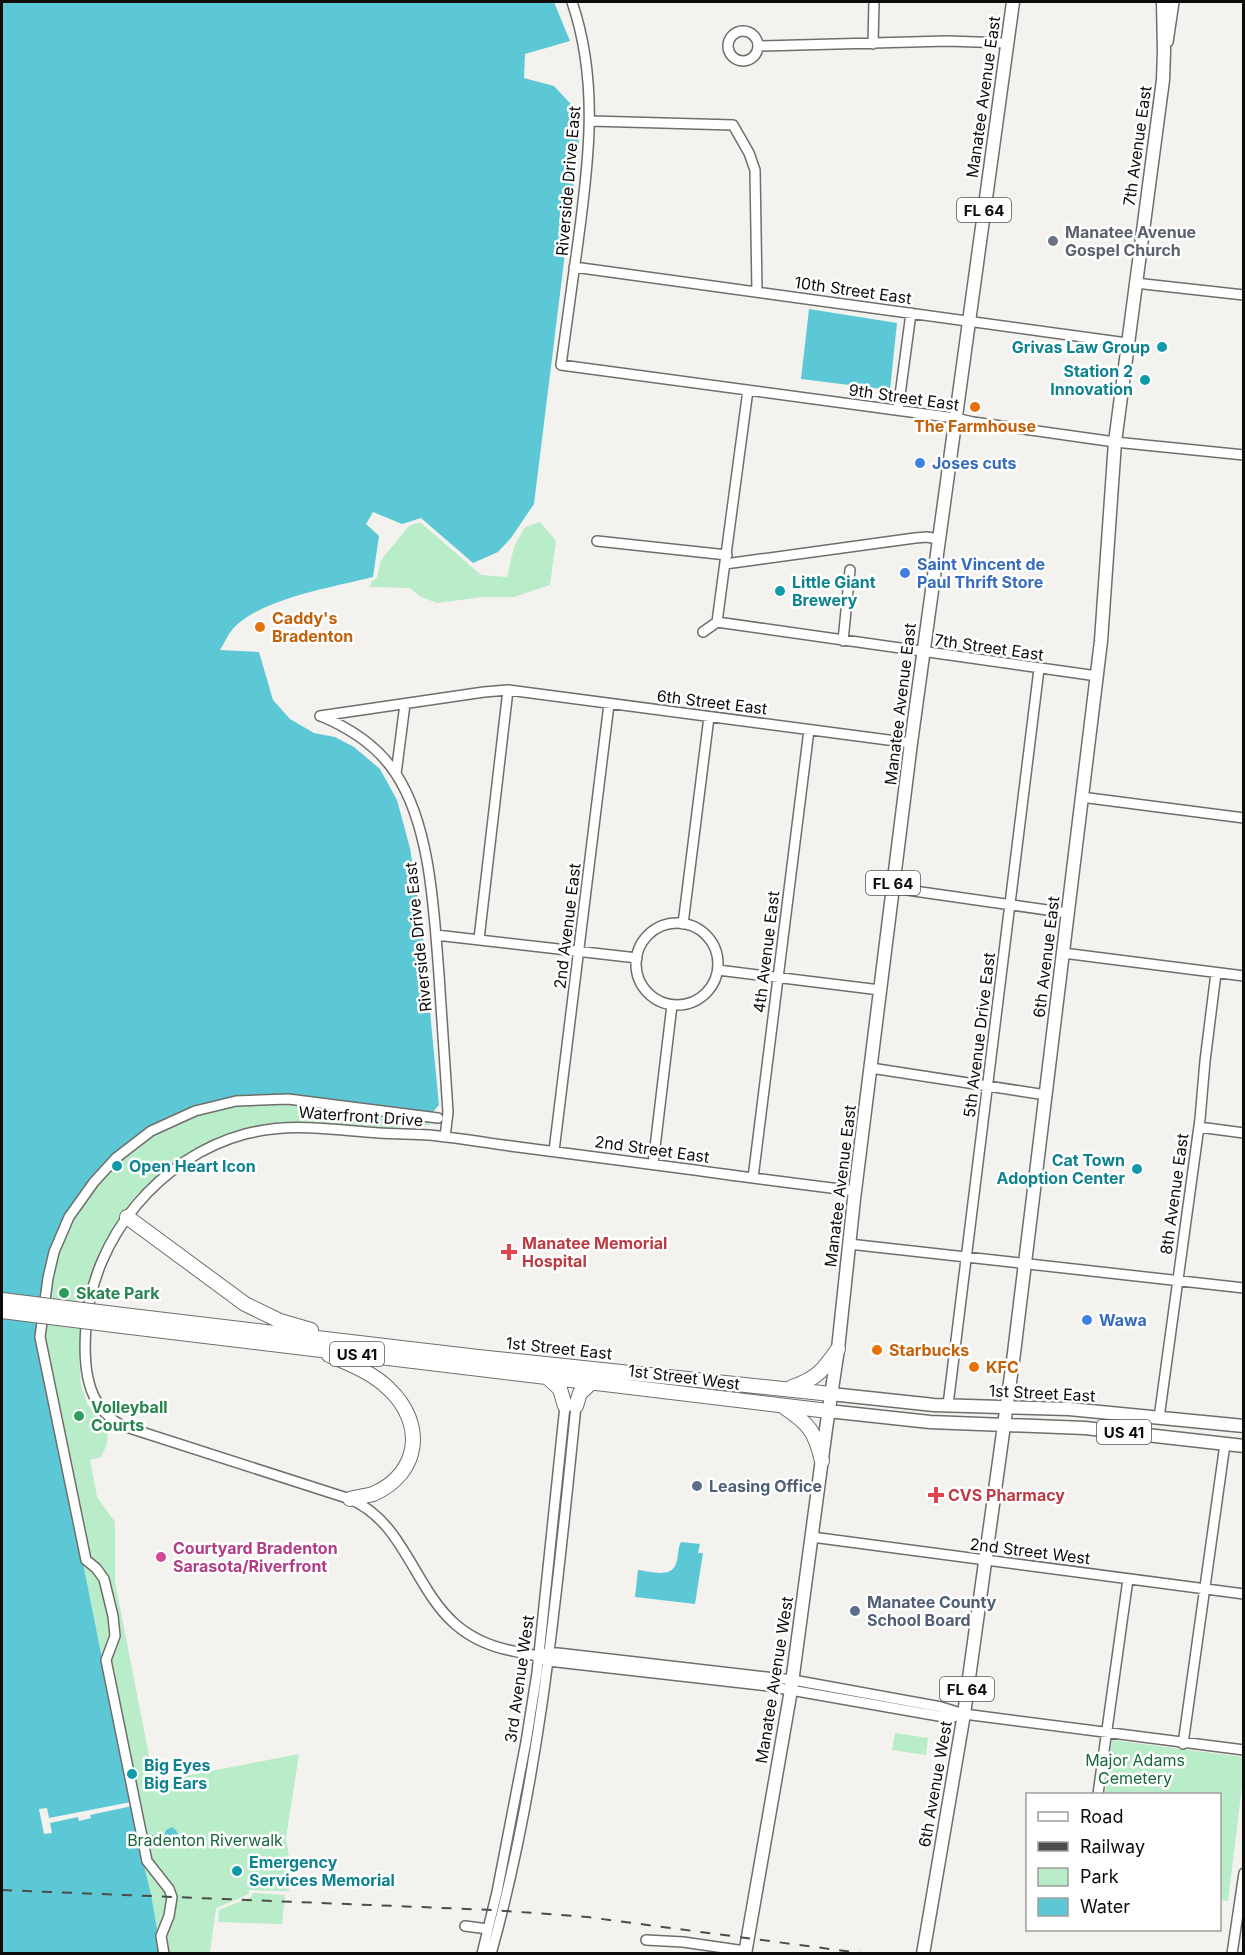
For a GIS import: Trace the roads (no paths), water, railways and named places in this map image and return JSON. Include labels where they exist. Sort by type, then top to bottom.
[{"type":"highway","points":[[127,1217],[224,1290],[256,1310],[280,1321],[353,1342]]},
{"type":"highway","name":"US 41","points":[[2,1300],[122,1320]]},
{"type":"highway","name":"US 41","points":[[2,1311],[122,1320]]},
{"type":"highway","name":"1st Street East","points":[[122,1320],[353,1342],[831,1394]]},
{"type":"highway","name":"1st Street West","points":[[122,1320],[314,1348],[828,1411]]},
{"type":"highway","points":[[314,1348],[378,1379],[401,1402],[411,1422],[414,1448],[399,1477],[372,1494],[350,1498]]},
{"type":"highway","points":[[787,1388],[814,1378],[823,1370],[838,1349]]},
{"type":"highway","points":[[546,1376],[561,1390],[571,1406],[592,1382]]},
{"type":"highway","points":[[782,1406],[804,1420],[812,1430],[817,1439],[822,1461]]},
{"type":"main road","name":"Manatee Avenue East","points":[[828,1411],[838,1349],[855,1191],[911,743],[1013,2]]},
{"type":"main road","name":"FL 64","points":[[1163,2],[1163,80]]},
{"type":"main road","name":"7th Avenue East","points":[[1111,510],[1115,442],[1163,80]]},
{"type":"main road","name":"6th Avenue East","points":[[1007,1407],[1105,609],[1111,510]]},
{"type":"main road","name":"1st Street East","points":[[831,1394],[948,1405],[1083,1410],[1244,1426]]},
{"type":"main road","name":"6th Avenue West","points":[[922,1953],[964,1714],[1007,1407]]},
{"type":"main road","name":"1st Street West","points":[[828,1411],[921,1422],[1096,1429],[1244,1446]]},
{"type":"main road","name":"Manatee Avenue West","points":[[745,1952],[792,1685],[828,1411]]},
{"type":"street","name":"Riverside Drive East","points":[[561,365],[585,189],[591,121],[585,53],[572,2]]},
{"type":"street","points":[[873,2],[873,44]]},
{"type":"street","name":"7th Avenue East","points":[[1163,80],[1174,2]]},
{"type":"street","points":[[759,46],[947,40],[1007,43]]},
{"type":"street","points":[[591,121],[733,125],[749,153],[755,170],[757,292]]},
{"type":"street","name":"10th Street East","points":[[574,267],[1127,343]]},
{"type":"street","points":[[1135,283],[1244,295]]},
{"type":"street","points":[[898,410],[911,313]]},
{"type":"street","name":"9th Street East","points":[[561,365],[898,410],[1115,442],[1244,455]]},
{"type":"street","points":[[703,632],[717,622],[748,390]]},
{"type":"street","points":[[597,541],[726,559],[915,538],[938,539]]},
{"type":"street","points":[[843,641],[850,570]]},
{"type":"street","name":"7th Street East","points":[[717,622],[1097,676]]},
{"type":"street","name":"5th Avenue Drive East","points":[[948,1405],[1039,669]]},
{"type":"street","points":[[479,939],[508,690]]},
{"type":"street","name":"6th Street East","points":[[320,716],[508,690],[911,743]]},
{"type":"street","points":[[396,774],[405,704]]},
{"type":"street","name":"2nd Avenue East","points":[[554,1151],[609,704]]},
{"type":"street","name":"Riverside Drive East","points":[[320,716],[361,736],[396,774],[413,810],[425,852],[433,899],[448,1112],[445,1137]]},
{"type":"street","points":[[683,924],[709,717]]},
{"type":"street","name":"4th Avenue East","points":[[753,1178],[809,729]]},
{"type":"street","points":[[1082,796],[1244,818]]},
{"type":"street","points":[[893,888],[1068,913]]},
{"type":"street","points":[[683,924],[699,929],[710,940],[716,953],[718,970],[712,986],[702,997],[687,1004],[672,1005],[659,1001],[645,990],[639,977],[637,958],[644,940],[653,932],[668,925],[683,924]]},
{"type":"street","points":[[436,934],[637,958]]},
{"type":"street","points":[[1063,953],[1244,976]]},
{"type":"street","points":[[718,970],[880,990]]},
{"type":"street","name":"8th Avenue East","points":[[1159,1418],[1199,1127],[1216,973]]},
{"type":"street","points":[[653,1164],[672,1005]]},
{"type":"street","points":[[870,1068],[1046,1095]]},
{"type":"street","points":[[164,1953],[160,1936],[171,1910],[172,1897],[169,1889],[147,1861],[106,1660],[115,1632],[111,1608],[104,1579],[86,1560],[41,1342],[48,1278],[59,1240],[75,1207],[116,1158],[151,1131],[199,1109],[236,1101],[275,1098],[438,1118]]},
{"type":"street","name":"Waterfront Drive","points":[[445,1137],[301,1126],[282,1127],[246,1134],[209,1147],[172,1169],[146,1193],[127,1217],[109,1247],[93,1287],[86,1323],[85,1355],[89,1386],[98,1407],[115,1422],[142,1433],[350,1498],[365,1506],[408,1555],[427,1593],[446,1615],[468,1634],[495,1647],[548,1656]]},
{"type":"street","points":[[1199,1127],[1244,1132]]},
{"type":"street","name":"2nd Street East","points":[[445,1137],[855,1191]]},
{"type":"street","points":[[849,1244],[1244,1288]]},
{"type":"street","name":"3rd Avenue West","points":[[491,1953],[506,1894],[531,1773],[548,1656],[562,1530],[571,1406]]},
{"type":"street","name":"3rd Avenue West","points":[[482,1953],[497,1892],[539,1655],[552,1530],[571,1406]]},
{"type":"street","points":[[1183,1743],[1225,1444]]},
{"type":"street","points":[[552,1530],[562,1530]]},
{"type":"street","name":"2nd Street West","points":[[812,1538],[1244,1594]]},
{"type":"street","points":[[1098,1793],[1128,1579]]},
{"type":"street","points":[[548,1656],[869,1694],[941,1707],[964,1714],[1244,1750]]},
{"type":"street","points":[[792,1685],[868,1704],[950,1718],[964,1714]]},
{"type":"street","points":[[868,1704],[869,1694]]},
{"type":"street","points":[[520,1771],[531,1773]]},
{"type":"street","points":[[143,1844],[160,1840]]},
{"type":"street","points":[[1237,1948],[1244,1873]]},
{"type":"street","points":[[465,1926],[488,1929]]},
{"type":"street","points":[[646,1940],[683,1942],[745,1952]]},
{"type":"street","points":[[681,1953],[683,1942]]},
{"type":"water","points":[[2,2],[554,2],[570,41],[525,54],[524,78],[554,86],[582,116],[534,504],[511,538],[498,552],[473,563],[421,518],[402,524],[373,512],[366,524],[379,536],[373,577],[318,590],[260,610],[244,619],[232,630],[220,650],[259,652],[273,700],[290,719],[314,733],[335,737],[354,747],[380,769],[397,800],[410,848],[421,918],[439,1105],[430,1115],[306,1098],[215,1102],[119,1152],[59,1235],[38,1338],[161,1953],[2,1954]]},
{"type":"water","points":[[809,309],[897,323],[890,390],[801,379]]},
{"type":"water","points":[[681,1542],[700,1544],[698,1553],[703,1553],[695,1604],[635,1597],[638,1570],[664,1573],[672,1570]]},
{"type":"water","points":[[172,1827],[179,1838],[177,1846],[172,1848],[164,1838],[166,1830]]},
{"type":"railway","points":[[2,1890],[493,1910],[587,1917],[868,1954]]},
{"type":"place","name":"Manatee Avenue Gospel Church","points":[[1053,241]]},
{"type":"place","name":"Grivas Law Group","points":[[1162,347]]},
{"type":"place","name":"Station 2 Innovation","points":[[1145,380]]},
{"type":"place","name":"The Farmhouse","points":[[975,407]]},
{"type":"place","name":"Joses cuts","points":[[920,463]]},
{"type":"place","name":"Saint Vincent de Paul Thrift Store","points":[[905,573]]},
{"type":"place","name":"Little Giant Brewery","points":[[780,591]]},
{"type":"place","name":"Caddy's Bradenton","points":[[260,627]]},
{"type":"place","name":"Open Heart Icon","points":[[117,1166]]},
{"type":"place","name":"Cat Town Adoption Center","points":[[1137,1169]]},
{"type":"place","name":"Manatee Memorial Hospital","points":[[509,1252]]},
{"type":"place","name":"Skate Park","points":[[64,1293]]},
{"type":"place","name":"Wawa","points":[[1087,1320]]},
{"type":"place","name":"Starbucks","points":[[877,1350]]},
{"type":"place","name":"KFC","points":[[974,1367]]},
{"type":"place","name":"Volleyball Courts","points":[[79,1416]]},
{"type":"place","name":"Leasing Office","points":[[697,1486]]},
{"type":"place","name":"CVS Pharmacy","points":[[936,1495]]},
{"type":"place","name":"Courtyard Bradenton Sarasota/Riverfront","points":[[161,1557]]},
{"type":"place","name":"Manatee County School Board","points":[[855,1611]]},
{"type":"place","name":"Big Eyes Big Ears","points":[[132,1774]]},
{"type":"place","name":"Emergency Services Memorial","points":[[237,1871]]},
{"type":"park label","name":"Major Adams Cemetery","points":[[1135,1769]]},
{"type":"park label","name":"Bradenton Riverwalk","points":[[205,1840]]}]
